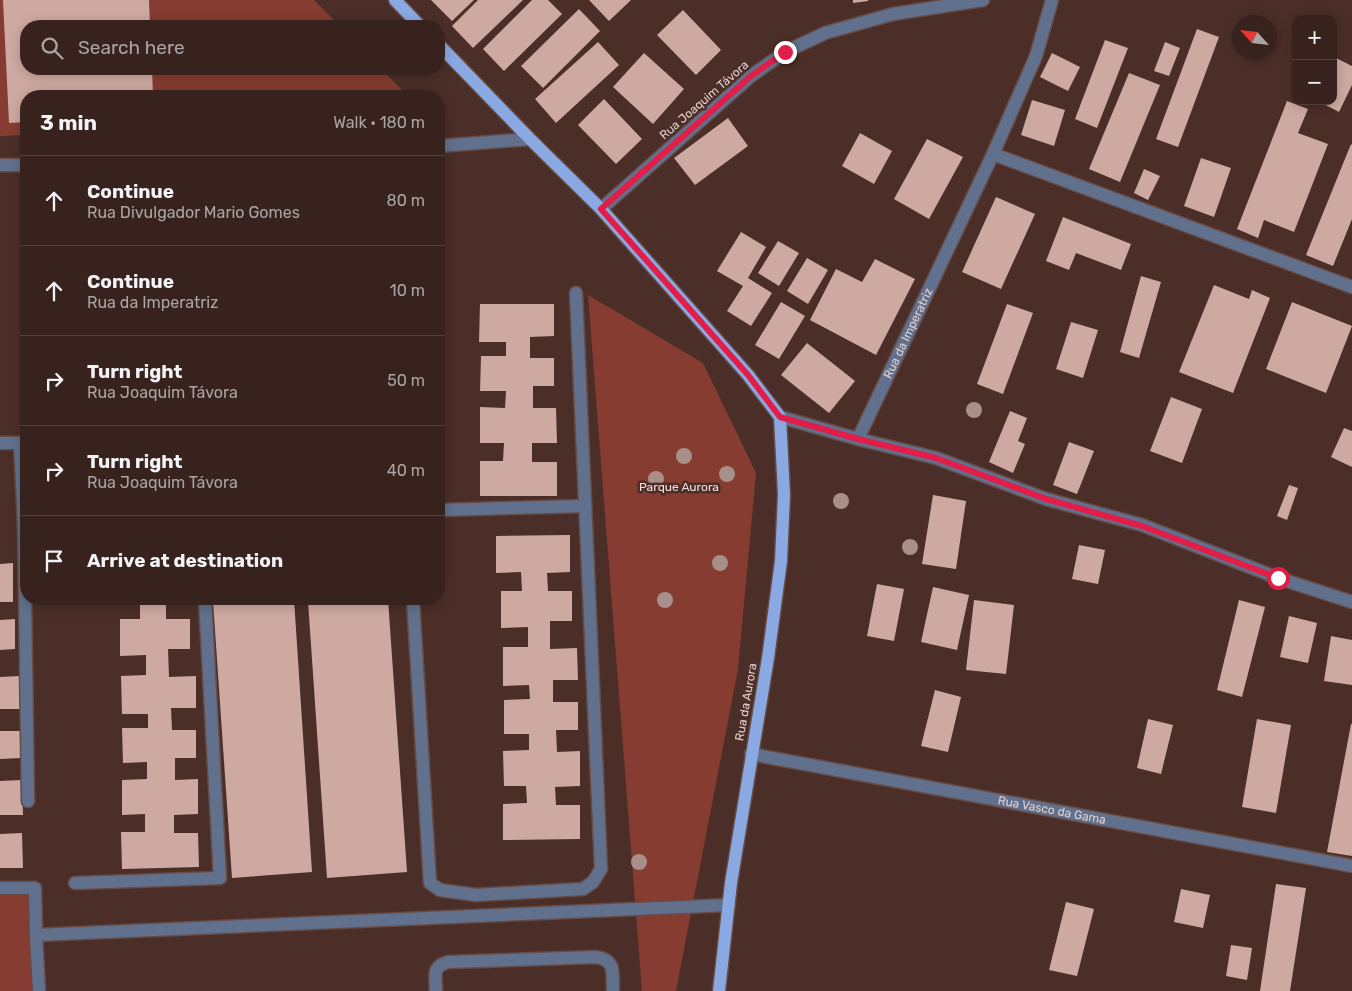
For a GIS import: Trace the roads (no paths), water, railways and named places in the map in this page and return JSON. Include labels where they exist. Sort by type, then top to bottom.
[{"type":"main road","points":[[394,0],[414,20]]},
{"type":"main road","points":[[445,51],[601,209],[748,375],[780,417]]},
{"type":"main road","name":"Rua da Aurora","points":[[719,991],[731,883],[768,658],[781,561],[784,495],[780,417]]},
{"type":"street","name":"Rua Joaquim Távora","points":[[601,209],[751,76],[785,52],[825,33],[893,14],[983,0]]},
{"type":"street","name":"Rua da Imperatriz","points":[[858,439],[993,154],[1036,56],[1052,0]]},
{"type":"street","points":[[445,146],[530,139]]},
{"type":"street","points":[[993,154],[1352,287]]},
{"type":"street","points":[[0,166],[20,165]]},
{"type":"street","points":[[413,605],[430,883],[440,890],[476,896],[583,890],[593,882],[601,869],[576,293]]},
{"type":"street","points":[[780,417],[936,458],[1046,499],[1142,526],[1278,578],[1352,602]]},
{"type":"street","points":[[0,443],[20,443]]},
{"type":"street","points":[[445,510],[585,506]]},
{"type":"street","points":[[26,605],[28,801]]},
{"type":"street","points":[[75,883],[220,878],[205,605]]},
{"type":"street","name":"Rua Vasco da Gama","points":[[751,754],[1352,866]]},
{"type":"street","points":[[0,888],[35,888],[39,991]]},
{"type":"street","points":[[36,935],[729,905]]},
{"type":"street","points":[[436,991],[436,971],[440,964],[448,962],[596,957],[609,961],[613,991]]},
{"type":"park label","name":"Parque Aurora","points":[[679,487]]}]
